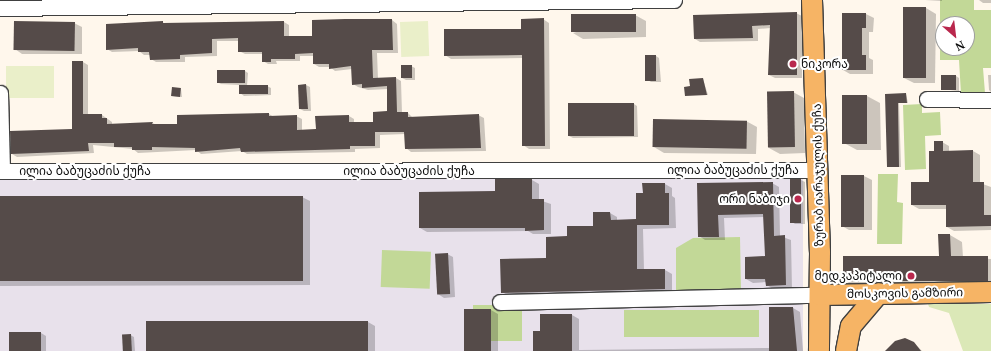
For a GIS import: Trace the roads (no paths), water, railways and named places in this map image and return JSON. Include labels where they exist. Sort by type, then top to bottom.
[{"type":"main road","name":"ზურაბ იარაჯულის ქუჩა","points":[[812,0],[818,170],[820,295],[819,351]]},
{"type":"main road","name":"მოსკოვის გამზირი","points":[[820,295],[991,292]]},
{"type":"main road","points":[[846,351],[851,326],[879,293]]},
{"type":"street","points":[[0,8],[33,4],[674,0]]},
{"type":"street","points":[[0,93],[1,171]]},
{"type":"street","points":[[927,99],[991,100]]},
{"type":"street","name":"ილია ბაბუცაძის ქუჩა","points":[[1,171],[818,170]]},
{"type":"street","points":[[500,302],[820,295]]},
{"type":"place","name":"ნიკორა","points":[[793,64]]},
{"type":"place","name":"ორი ნაბიჯი","points":[[798,199]]},
{"type":"place","name":"მედკაპიტალი","points":[[911,276]]}]
